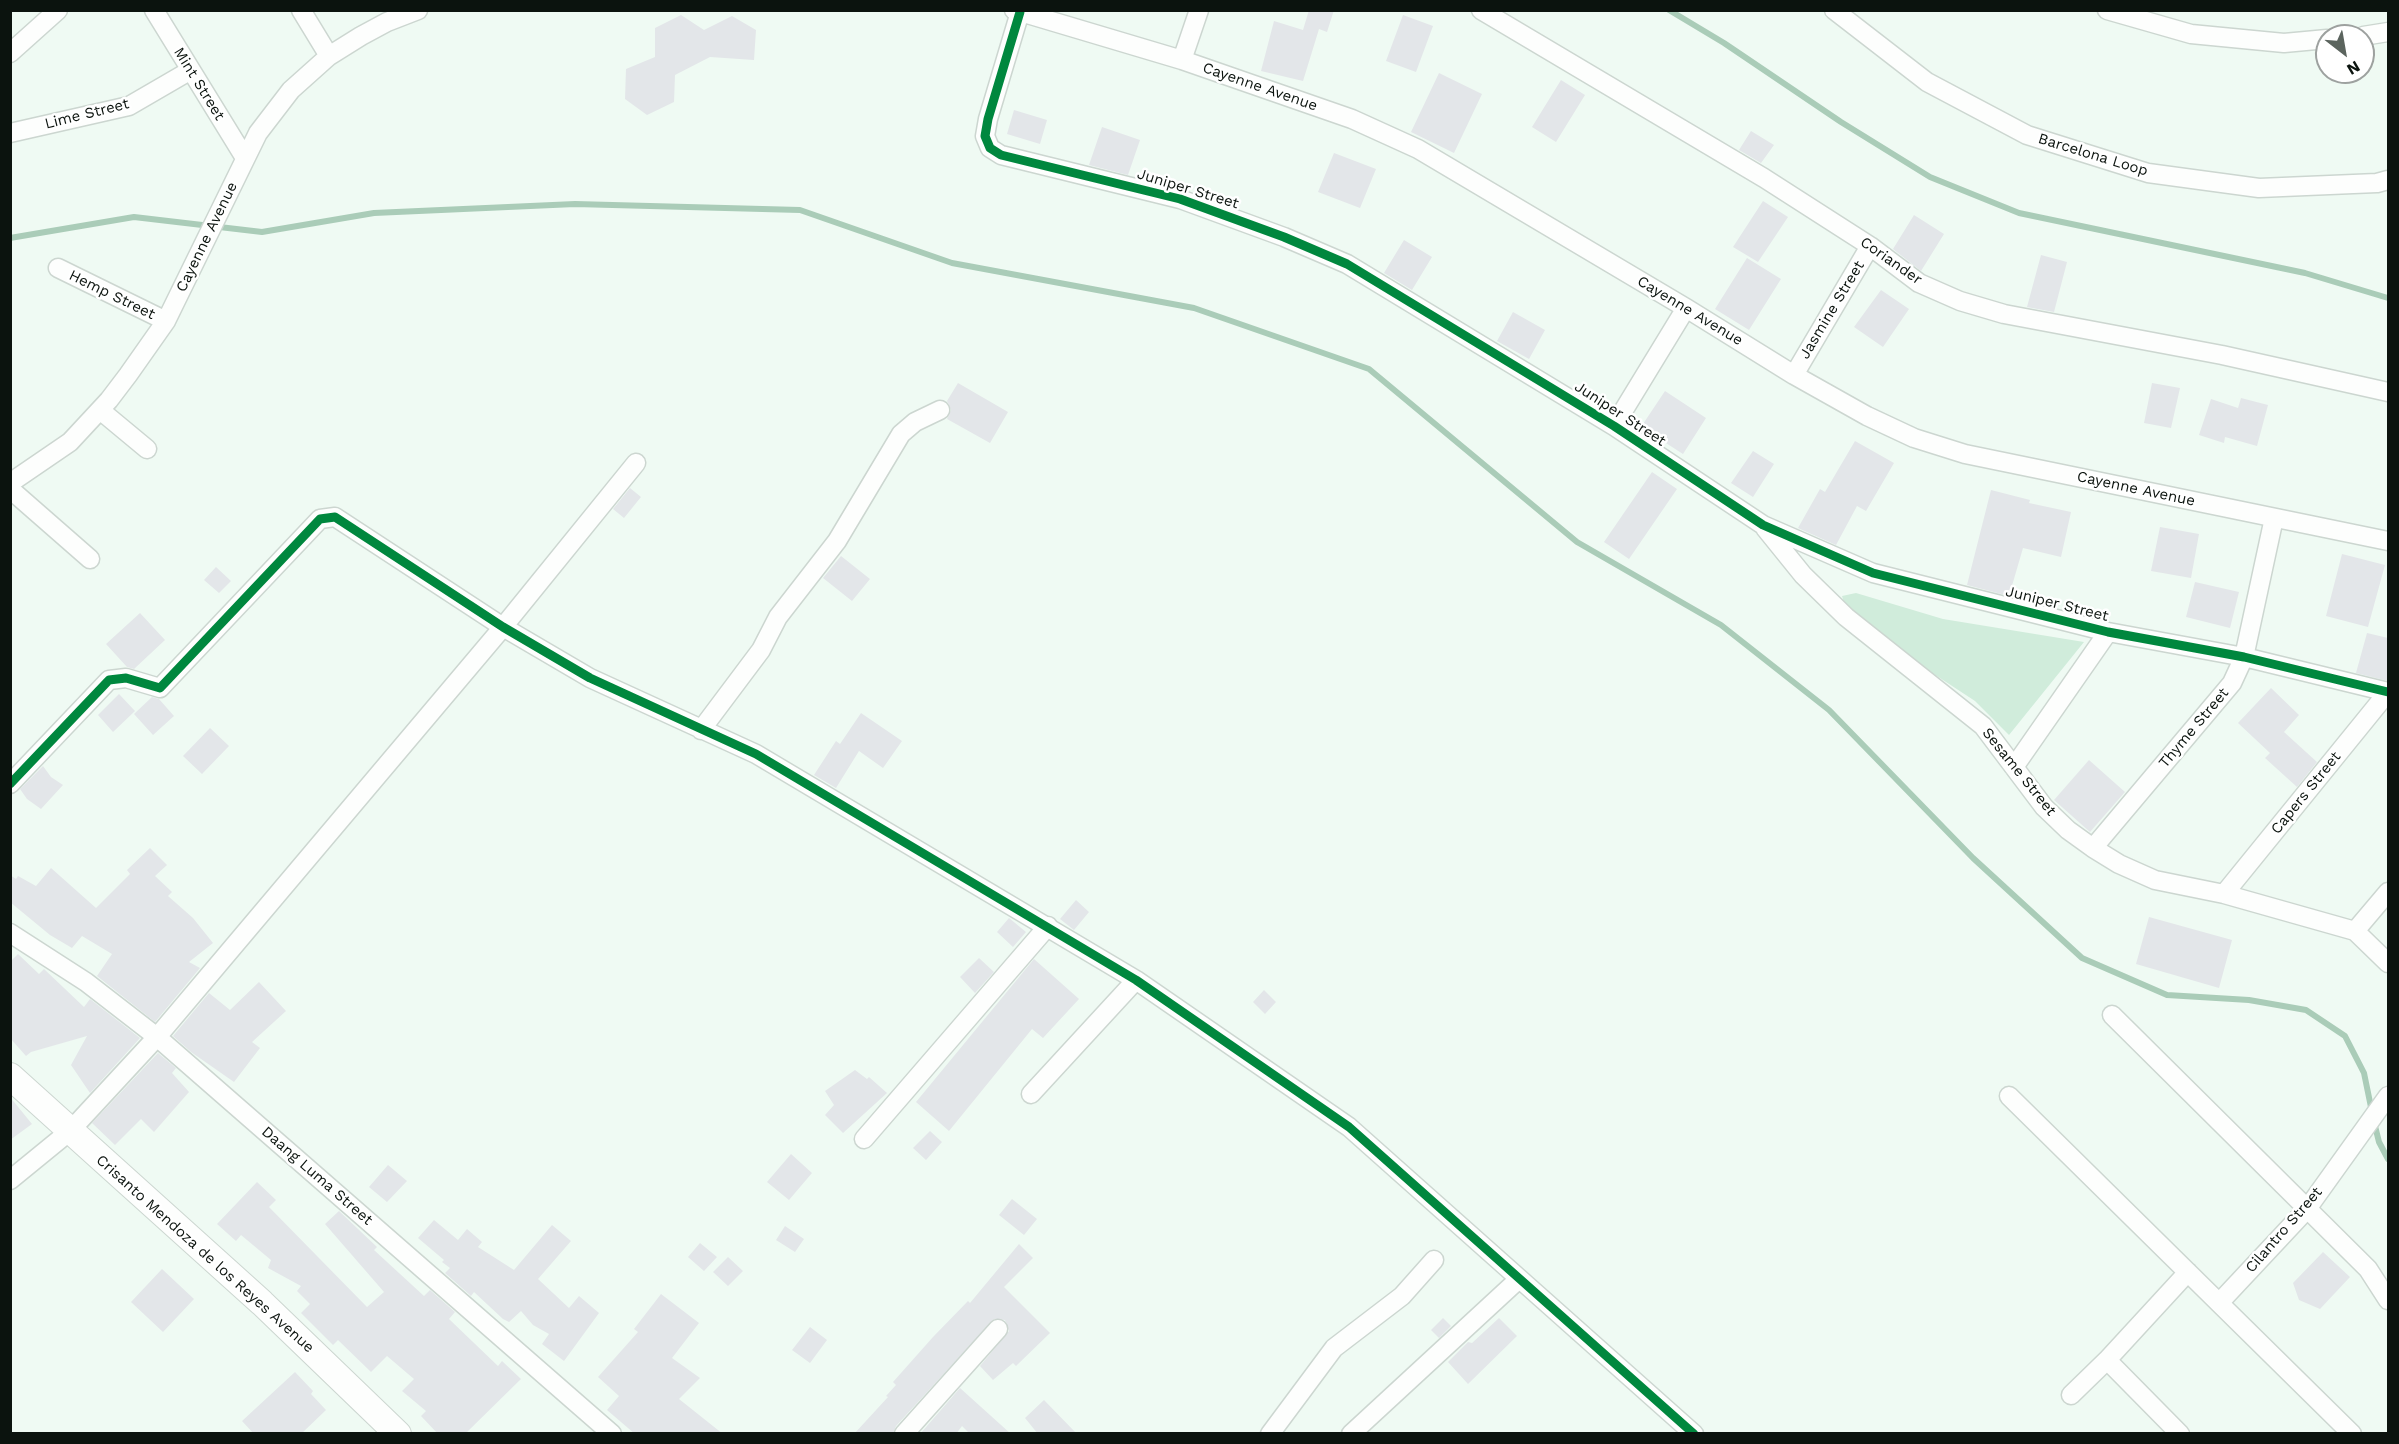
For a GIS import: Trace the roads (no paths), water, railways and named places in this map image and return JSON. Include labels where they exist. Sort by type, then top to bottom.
[{"type":"main road","name":"Crisanto Mendoza de los Reyes Avenue","points":[[10,1076],[262,1303],[398,1434]]},
{"type":"street","points":[[10,53],[58,10]]},
{"type":"street","name":"Mint Street","points":[[154,10],[245,158]]},
{"type":"street","points":[[301,10],[329,56]]},
{"type":"street","name":"Cayenne Avenue","points":[[10,483],[70,442],[116,392],[166,321],[258,133],[291,90],[329,56],[387,22],[418,10]]},
{"type":"street","points":[[1182,60],[1199,10]]},
{"type":"street","name":"Coriander","points":[[1480,10],[1726,155],[1870,246],[1919,283],[1960,301],[2004,314],[2222,356],[2388,392]]},
{"type":"street","points":[[2107,10],[2191,34],[2284,43],[2315,40]]},
{"type":"street","name":"Cayenne Avenue","points":[[1017,11],[1182,60],[1352,119],[1418,149],[1794,375],[1867,416],[1914,438],[1965,454],[2388,541]]},
{"type":"street","name":"Juniper Street","points":[[1017,11],[985,136],[990,148],[1001,154],[1180,199],[1284,237],[1347,264],[1614,426],[1763,525],[1873,573],[2108,632],[2244,657],[2388,692]]},
{"type":"street","name":"Barcelona Loop","points":[[1836,11],[1927,82],[2027,135],[2148,173],[2259,188],[2377,183],[2388,180]]},
{"type":"street","name":"Lime Street","points":[[10,133],[129,106],[191,70]]},
{"type":"street","name":"Jasmine Street","points":[[1794,375],[1870,246]]},
{"type":"street","name":"Hemp Street","points":[[58,268],[166,321]]},
{"type":"street","points":[[1614,426],[1686,308]]},
{"type":"street","points":[[100,410],[147,449]]},
{"type":"street","points":[[701,730],[761,650],[778,617],[837,541],[902,434],[915,422],[940,410]]},
{"type":"street","points":[[10,1179],[70,1131],[157,1037],[503,627],[636,463]]},
{"type":"street","points":[[10,489],[90,558]]},
{"type":"street","points":[[10,784],[109,680],[126,678],[160,688],[320,519],[334,517],[503,627],[590,678],[756,754],[1136,980],[1349,1127],[1694,1434]]},
{"type":"street","name":"Thyme Street","points":[[2093,848],[2232,683],[2244,657],[2274,518]]},
{"type":"street","name":"Sesame Street","points":[[1763,525],[1803,575],[1846,617],[1983,726],[2044,807],[2068,830],[2093,848],[2118,864],[2155,880],[2224,894],[2355,932],[2388,963]]},
{"type":"street","points":[[2014,767],[2108,632]]},
{"type":"street","name":"Capers Street","points":[[2224,894],[2388,692]]},
{"type":"street","points":[[2355,932],[2388,892]]},
{"type":"street","points":[[864,1139],[1048,926]]},
{"type":"street","name":"Daang Luma Street","points":[[10,933],[86,982],[157,1037],[612,1434]]},
{"type":"street","points":[[1031,1094],[1136,980]]},
{"type":"street","points":[[2112,1015],[2368,1269],[2388,1300]]},
{"type":"street","points":[[2010,1096],[2352,1434]]},
{"type":"street","name":"Cilantro Street","points":[[2219,1303],[2307,1209],[2385,1100]]},
{"type":"street","points":[[1270,1434],[1334,1348],[1402,1296],[1434,1260]]},
{"type":"street","points":[[2072,1395],[2188,1272]]},
{"type":"street","points":[[1351,1434],[1519,1280]]},
{"type":"street","points":[[904,1434],[998,1329]]},
{"type":"street","points":[[2107,1360],[2180,1434]]},
{"type":"waterway","points":[[1669,10],[1724,43],[1841,122],[1930,177],[2019,213],[2305,273],[2388,298]]},
{"type":"waterway","points":[[10,238],[134,217],[262,232],[374,213],[575,204],[800,210],[952,263],[1194,308],[1369,369],[1577,542],[1721,625],[1829,710],[1973,858],[2082,958],[2167,995],[2249,1000],[2306,1010],[2345,1036],[2364,1073],[2372,1112]]},
{"type":"waterway","points":[[2374,1122],[2379,1142],[2388,1159]]}]
